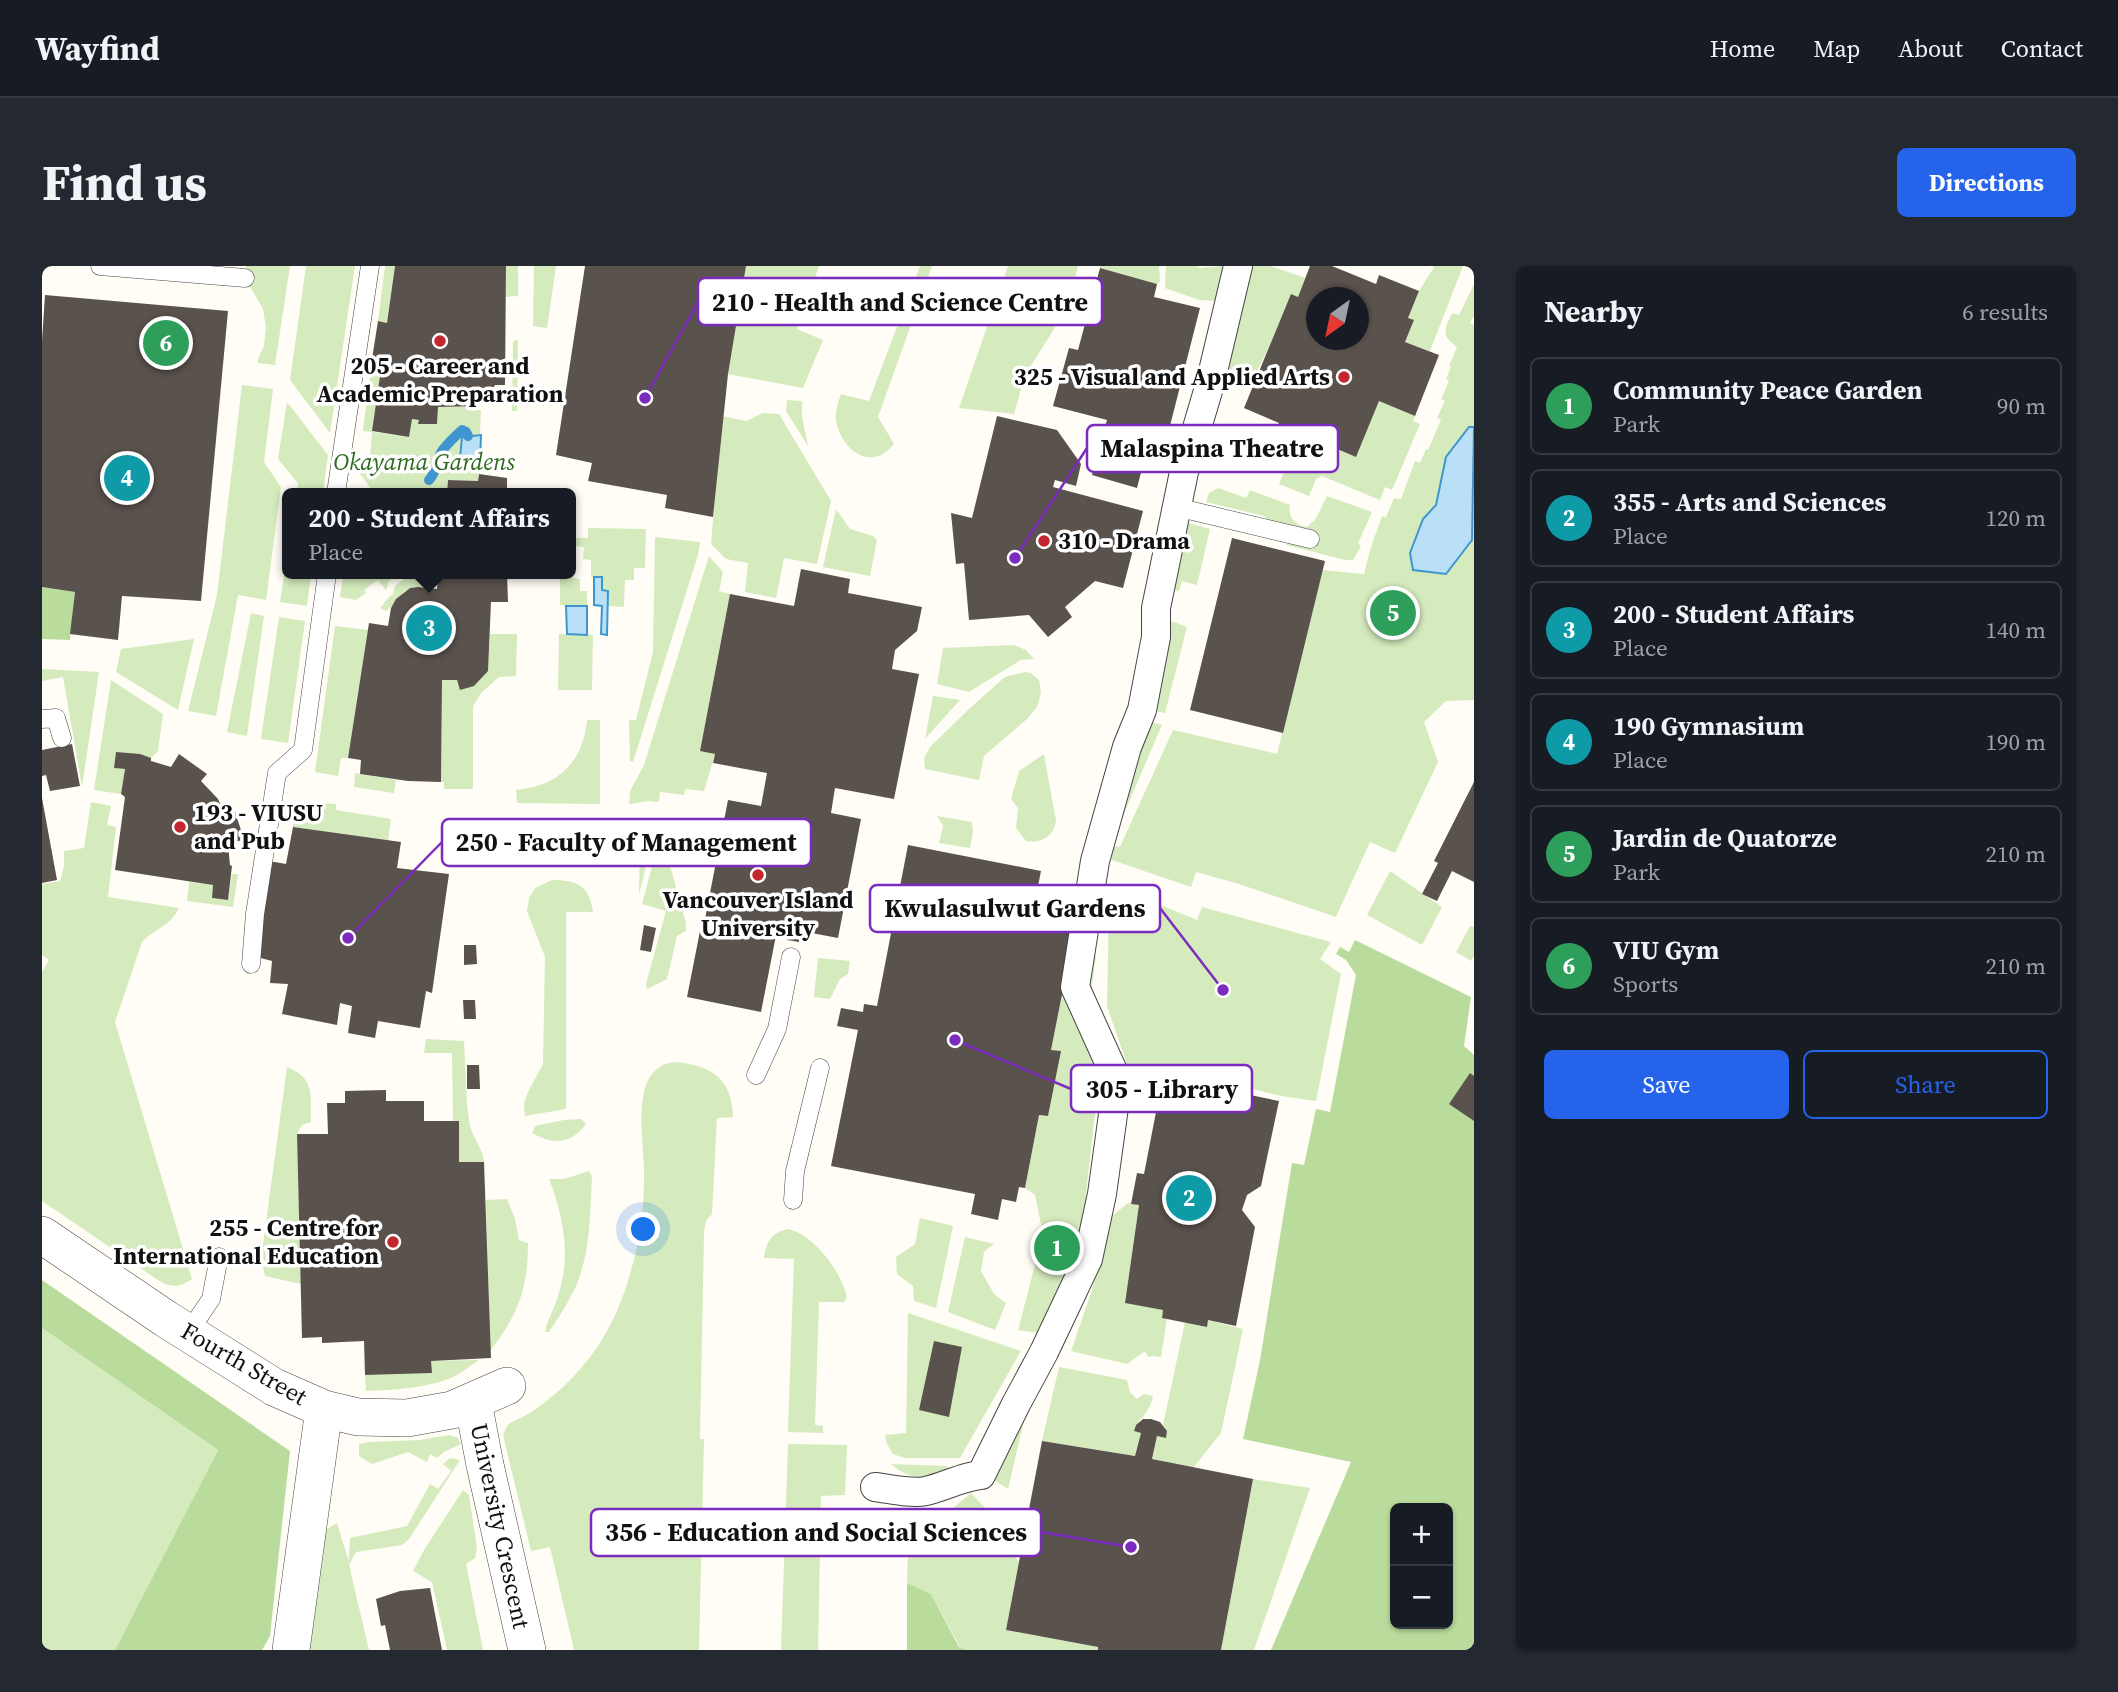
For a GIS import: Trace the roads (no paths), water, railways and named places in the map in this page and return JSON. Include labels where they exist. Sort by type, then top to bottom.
[{"type":"street","points":[[875,1487],[923,1492],[981,1475],[1088,1259],[1102,1194],[1115,1100],[1113,1071],[1075,987],[1095,861],[1127,747],[1142,710],[1156,638],[1156,608],[1176,507],[1213,372],[1238,266]]},
{"type":"street","name":"Fourth Street","points":[[42,1235],[274,1387],[324,1409],[358,1417],[407,1418],[452,1410],[507,1386]]},
{"type":"street","name":"University Crescent","points":[[473,1402],[527,1650]]},
{"type":"street","points":[[291,1650],[324,1409]]},
{"type":"lane","points":[[100,266],[245,278]]},
{"type":"lane","points":[[337,488],[370,266]]},
{"type":"lane","points":[[1176,507],[1310,539]]},
{"type":"lane","points":[[251,964],[255,914],[277,774],[303,750],[326,579]]},
{"type":"lane","points":[[42,719],[56,718],[62,738]]},
{"type":"lane","points":[[756,1075],[777,1028],[790,957]]},
{"type":"lane","points":[[793,1200],[795,1171],[820,1068]]},
{"type":"lane","points":[[188,1333],[211,1299],[219,1257]]},
{"type":"water","points":[[1469,427],[1474,427],[1472,540],[1446,574],[1413,570],[1410,553],[1423,519],[1436,505],[1446,457]]},
{"type":"water","points":[[481,435],[480,461],[460,458],[462,437]]},
{"type":"water","points":[[594,577],[602,577],[602,590],[608,591],[607,635],[601,634],[602,606],[594,605]]},
{"type":"water","points":[[566,606],[587,606],[587,635],[567,634]]},
{"type":"waterway","points":[[429,480],[448,444],[462,430],[468,436]]},
{"type":"place","name":"205 - Career and Academic Preparation","points":[[440,341]]},
{"type":"place","name":"VIU Gym","points":[[166,343]]},
{"type":"place","name":"325 - Visual and Applied Arts","points":[[1344,377]]},
{"type":"place","name":"210 - Health and Science Centre","points":[[645,398]]},
{"type":"place","name":"190 Gymnasium","points":[[127,478]]},
{"type":"place","name":"310 - Drama","points":[[1044,541]]},
{"type":"place","name":"Malaspina Theatre","points":[[1015,558]]},
{"type":"place","name":"Jardin de Quatorze","points":[[1393,613]]},
{"type":"place","name":"200 - Student Affairs","points":[[429,628]]},
{"type":"place","name":"193 - VIUSU and Pub","points":[[180,827]]},
{"type":"place","name":"Vancouver Island University","points":[[758,875]]},
{"type":"place","name":"250 - Faculty of Management","points":[[348,938]]},
{"type":"place","name":"Kwulasulwut Gardens","points":[[1223,990]]},
{"type":"place","name":"305 - Library","points":[[955,1040]]},
{"type":"place","name":"355 - Arts and Sciences","points":[[1189,1198]]},
{"type":"place","name":"255 - Centre for International Education","points":[[393,1242]]},
{"type":"place","name":"Community Peace Garden","points":[[1057,1248]]},
{"type":"place","name":"356 - Education and Social Sciences","points":[[1131,1547]]},
{"type":"park label","name":"Okayama Gardens","points":[[424,462]]}]
